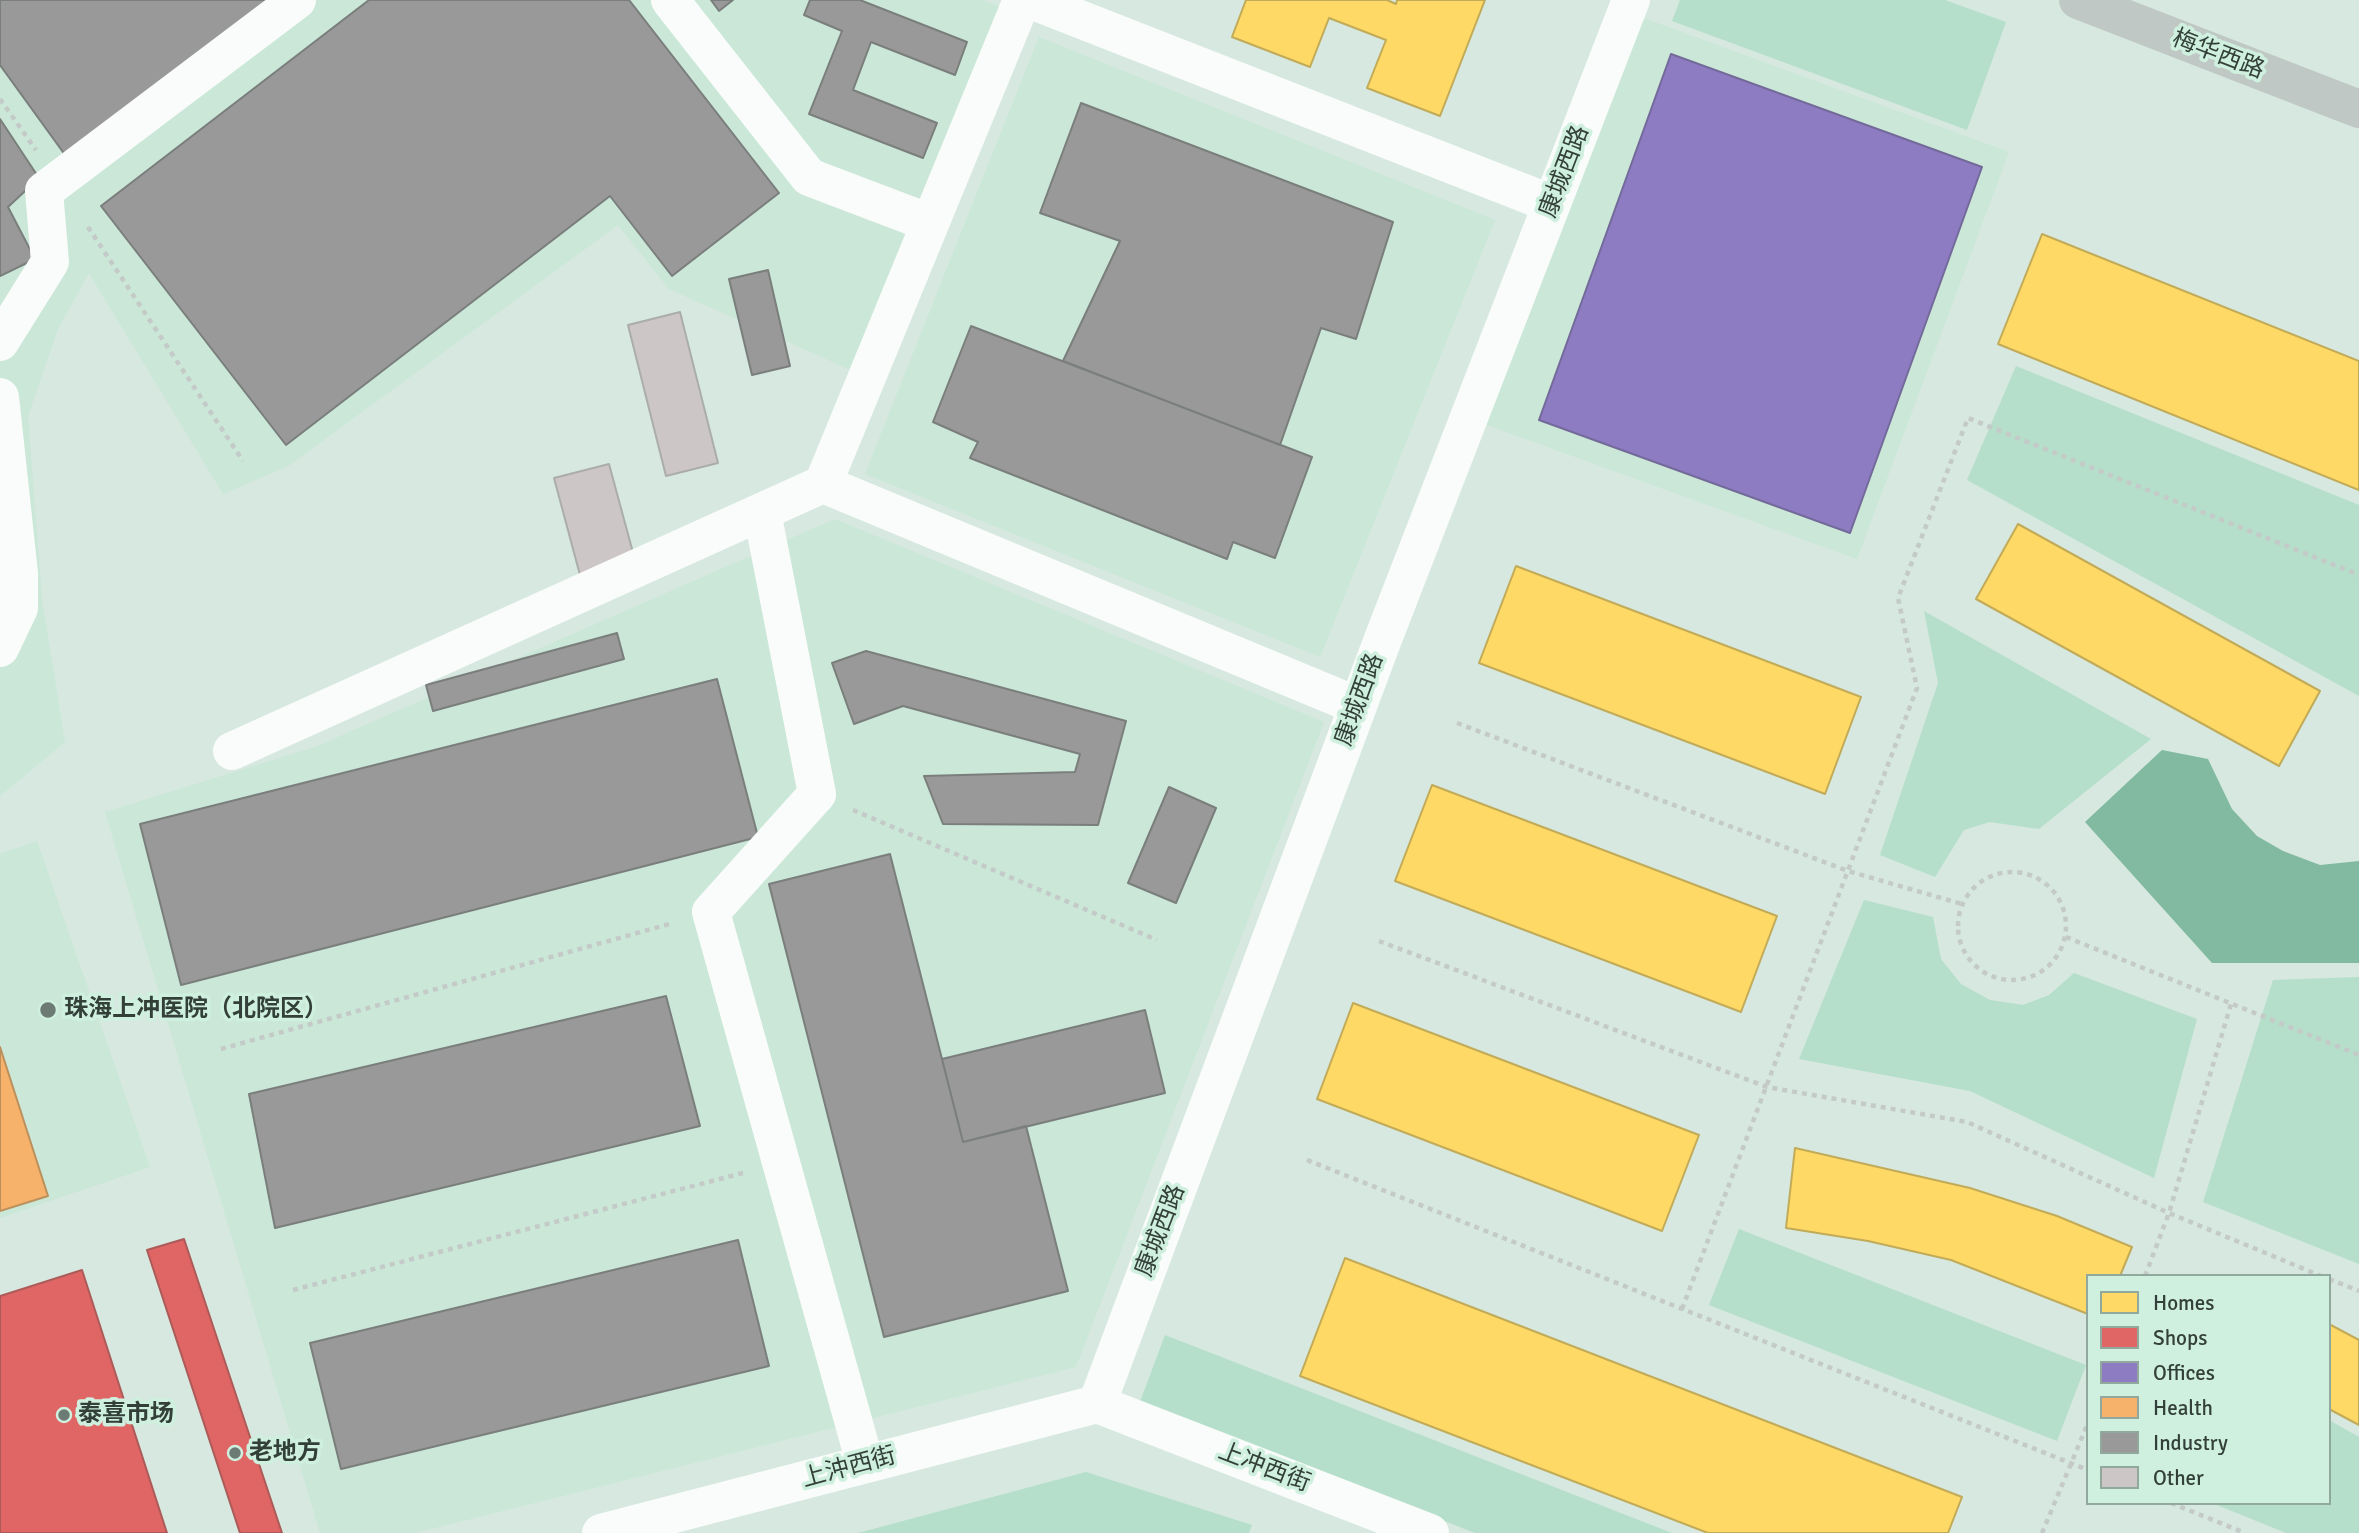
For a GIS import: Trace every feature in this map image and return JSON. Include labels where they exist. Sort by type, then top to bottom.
[{"type":"main road","name":"梅华西路","points":[[2078,0],[2359,109]]},
{"type":"street","points":[[0,342],[50,262],[44,191],[297,0]]},
{"type":"street","points":[[670,0],[809,177],[930,223]]},
{"type":"street","points":[[232,751],[824,484],[1023,0]]},
{"type":"street","points":[[1031,0],[1552,204]]},
{"type":"street","name":"康城西路","points":[[1097,1404],[1358,706],[1631,0]]},
{"type":"street","points":[[0,397],[19,573],[19,608],[0,648]]},
{"type":"street","points":[[824,484],[1358,706]]},
{"type":"street","points":[[762,512],[817,794],[711,912],[865,1463]]},
{"type":"street","name":"上沖西街","points":[[601,1533],[1097,1404]]},
{"type":"street","name":"上冲西街","points":[[1097,1404],[1430,1533]]},
{"type":"path","points":[[0,99],[58,181],[243,461]]},
{"type":"path","points":[[1682,1309],[1917,688],[1898,598],[1968,418],[2359,575]]},
{"type":"path","points":[[1457,723],[1848,871],[1962,904]]},
{"type":"path","points":[[817,794],[1157,940]]},
{"type":"path","points":[[2004,872],[2021,872],[2038,878],[2052,888],[2062,903],[2066,937],[2059,953],[2034,976],[2015,980],[1997,978],[1981,970],[1968,957],[1960,940],[1958,922],[1962,904],[1972,888],[1986,878],[2004,872]]},
{"type":"path","points":[[220,1049],[711,912]]},
{"type":"path","points":[[2066,937],[2359,1055]]},
{"type":"path","points":[[1379,941],[1767,1087],[1967,1122],[2169,1213],[2316,1274]]},
{"type":"path","points":[[2146,1274],[2169,1213],[2231,1004]]},
{"type":"path","points":[[1307,1160],[2086,1469]]},
{"type":"path","points":[[293,1290],[781,1163]]},
{"type":"path","points":[[2331,1280],[2359,1291]]},
{"type":"path","points":[[2042,1533],[2086,1428]]},
{"type":"path","points":[[2176,1505],[2245,1533]]},
{"type":"shaded area","points":[[0,0],[983,0],[1006,9],[851,370],[669,289],[618,225],[288,466],[223,494],[89,273],[58,329],[28,416],[42,599],[65,742],[0,796]]},
{"type":"shaded area","points":[[1680,0],[1945,0],[2006,22],[1967,130],[1672,21]]},
{"type":"shaded area","points":[[1641,17],[2009,152],[1857,559],[1484,424]]},
{"type":"shaded area","points":[[1039,37],[1495,220],[1320,657],[865,474]]},
{"type":"shaded area","points":[[2016,366],[2359,505],[2359,696],[1967,480]]},
{"type":"shaded area","points":[[835,519],[1324,722],[1076,1367],[415,1533],[320,1533],[105,812],[315,747]]},
{"type":"shaded area","points":[[1924,611],[2151,739],[2039,829],[1990,822],[1964,830],[1935,877],[1880,855],[1938,683]]},
{"type":"shaded area","points":[[2162,750],[2208,759],[2232,809],[2257,836],[2283,851],[2320,865],[2359,861],[2359,963],[2212,963],[2085,822]]},
{"type":"shaded area","name":"珠海上冲医院（北院区）","points":[[37,841],[150,1167],[0,1218],[0,854]]},
{"type":"shaded area","points":[[1864,900],[1933,917],[1941,959],[1961,984],[1990,1000],[2023,1005],[2049,995],[2074,973],[2197,1019],[2154,1178],[1970,1091],[1799,1059]]},
{"type":"shaded area","points":[[2359,977],[2359,1264],[2203,1202],[2273,980]]},
{"type":"shaded area","points":[[1739,1229],[2086,1365],[2057,1441],[1709,1305]]},
{"type":"shaded area","points":[[1165,1335],[1672,1533],[1475,1533],[1140,1402]]},
{"type":"shaded area","points":[[2331,1421],[2359,1437],[2359,1533],[2286,1533],[2217,1505],[2331,1505]]},
{"type":"shaded area","points":[[1086,1472],[1252,1525],[1249,1533],[858,1533]]},
{"type":"building: Homes","points":[[1246,0],[1387,0],[1396,4],[1397,0],[1485,0],[1440,116],[1367,88],[1386,40],[1329,18],[1310,67],[1232,37]]},
{"type":"building: Homes","points":[[2042,234],[2359,361],[2359,490],[1998,344]]},
{"type":"building: Homes","points":[[2018,524],[2320,691],[2279,766],[1976,599]]},
{"type":"building: Homes","points":[[1516,566],[1861,697],[1825,794],[1479,663]]},
{"type":"building: Homes","points":[[1432,785],[1777,916],[1741,1012],[1395,881]]},
{"type":"building: Homes","points":[[1353,1003],[1699,1135],[1662,1231],[1317,1099]]},
{"type":"building: Homes","points":[[1795,1148],[1970,1188],[2057,1216],[2132,1247],[2121,1274],[2086,1274],[2086,1313],[1951,1260],[1868,1241],[1786,1228]]},
{"type":"building: Homes","points":[[1345,1258],[1962,1497],[1948,1533],[1708,1533],[1300,1376]]},
{"type":"building: Homes","points":[[2331,1325],[2359,1340],[2359,1425],[2331,1410]]},
{"type":"building: Shops","points":[[184,1239],[282,1533],[240,1533],[147,1250]]},
{"type":"building: Shops","name":"泰喜市场","points":[[82,1270],[167,1533],[0,1533],[0,1296]]},
{"type":"building: Offices","points":[[1671,54],[1982,167],[1850,533],[1539,420]]},
{"type":"building: Health","points":[[0,1047],[48,1196],[0,1211]]},
{"type":"building: Industry","points":[[0,0],[278,0],[68,159],[0,65]]},
{"type":"building: Industry","points":[[369,0],[629,0],[779,193],[672,276],[610,196],[286,445],[101,206]]},
{"type":"building: Industry","points":[[711,0],[733,0],[719,11]]},
{"type":"building: Industry","points":[[810,0],[860,0],[967,42],[955,75],[871,42],[853,90],[937,123],[923,158],[809,114],[842,31],[804,15]]},
{"type":"building: Industry","points":[[1081,103],[1393,222],[1356,339],[1321,328],[1280,445],[1063,361],[1120,241],[1040,213]]},
{"type":"building: Industry","points":[[0,119],[39,178],[8,207],[35,259],[0,276]]},
{"type":"building: Industry","points":[[768,270],[790,366],[752,375],[729,279]]},
{"type":"building: Industry","points":[[971,326],[1312,457],[1275,558],[1233,542],[1227,559],[970,458],[978,442],[933,422]]},
{"type":"building: Industry","points":[[617,633],[624,659],[433,711],[426,685]]},
{"type":"building: Industry","points":[[866,651],[1126,721],[1098,825],[943,824],[924,776],[1075,772],[1080,754],[903,706],[854,724],[832,663]]},
{"type":"building: Industry","points":[[717,679],[758,837],[181,985],[140,824]]},
{"type":"building: Industry","points":[[1169,787],[1216,808],[1176,903],[1128,883]]},
{"type":"building: Industry","points":[[890,854],[963,1142],[1026,1126],[1068,1291],[884,1337],[769,884]]},
{"type":"building: Industry","points":[[666,996],[700,1126],[275,1228],[249,1094]]},
{"type":"building: Industry","points":[[1145,1010],[1165,1093],[963,1142],[942,1059]]},
{"type":"building: Industry","points":[[738,1240],[769,1366],[341,1469],[310,1343]]},
{"type":"building: Other","points":[[680,312],[718,463],[666,476],[628,325]]},
{"type":"building: Other","points":[[609,464],[635,560],[580,575],[554,478]]},
{"type":"place","name":"珠海上冲医院（北院区）","points":[[48,1010]]},
{"type":"place","name":"泰喜市场","points":[[64,1415]]},
{"type":"place","name":"老地方","points":[[235,1453]]}]
